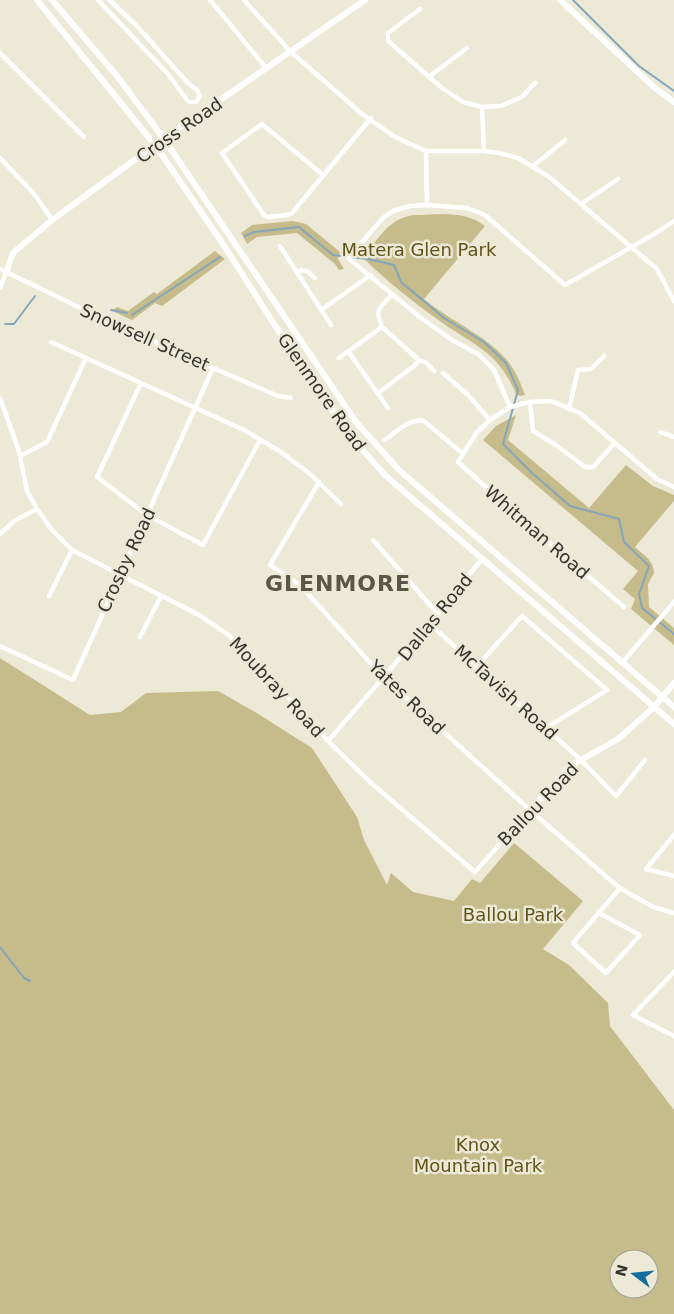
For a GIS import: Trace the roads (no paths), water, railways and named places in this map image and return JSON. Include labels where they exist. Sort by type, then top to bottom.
[{"type":"main road","name":"Glenmore Road","points":[[37,0],[155,146],[223,244],[274,324],[350,436],[386,476],[481,560],[674,724]]},
{"type":"main road","name":"Glenmore Road","points":[[52,0],[117,76],[164,139],[351,414],[368,436],[400,470],[674,707]]},
{"type":"main road","name":"Cross Road","points":[[3,271],[13,253],[52,220],[164,139],[268,69],[365,0]]},
{"type":"main road","points":[[560,0],[655,88],[674,102]]},
{"type":"main road","name":"Ballou Road","points":[[530,810],[570,766],[618,739],[654,707],[674,682]]},
{"type":"street","points":[[98,0],[168,74],[190,102],[196,102],[200,96],[199,92],[192,87],[109,0]]},
{"type":"street","points":[[210,0],[268,69]]},
{"type":"street","points":[[244,0],[291,52],[362,114],[371,118],[395,137],[426,151],[484,151],[518,158],[548,176],[657,269],[674,301]]},
{"type":"street","points":[[420,9],[388,33],[388,41],[442,88],[463,102],[482,107],[501,106],[522,97],[535,83]]},
{"type":"street","points":[[121,24],[127,17]]},
{"type":"street","points":[[430,76],[467,48]]},
{"type":"street","points":[[0,53],[84,137]]},
{"type":"street","points":[[184,95],[192,87]]},
{"type":"street","points":[[482,107],[484,151]]},
{"type":"street","points":[[323,175],[262,124],[222,153],[268,217],[287,216],[292,213],[371,118]]},
{"type":"street","points":[[533,166],[565,140]]},
{"type":"street","points":[[426,151],[427,205]]},
{"type":"street","points":[[0,158],[34,195],[52,220]]},
{"type":"street","points":[[581,204],[618,179]]},
{"type":"street","points":[[510,407],[494,370],[478,354],[452,340],[421,318],[348,258],[383,218],[393,211],[410,206],[427,205],[466,208],[484,215],[565,284],[674,221]]},
{"type":"street","points":[[280,246],[331,325]]},
{"type":"street","points":[[298,273],[301,270],[307,271],[315,278]]},
{"type":"street","points":[[0,288],[3,271]]},
{"type":"street","name":"Snowsell Street","points":[[3,271],[214,368],[278,396],[291,398]]},
{"type":"street","points":[[321,310],[371,275]]},
{"type":"street","points":[[392,294],[379,309],[377,315],[382,327],[419,360],[427,363],[434,371]]},
{"type":"street","points":[[339,358],[382,327]]},
{"type":"street","points":[[51,342],[244,430],[282,452],[319,482],[341,504]]},
{"type":"street","points":[[348,351],[388,408]]},
{"type":"street","points":[[569,409],[578,370],[591,369],[604,356]]},
{"type":"street","points":[[20,456],[47,442],[86,358]]},
{"type":"street","points":[[378,393],[414,366],[419,360]]},
{"type":"street","name":"Crosby Road","points":[[0,646],[72,680],[214,368]]},
{"type":"street","points":[[443,373],[468,395],[490,420]]},
{"type":"street","points":[[141,383],[97,478],[147,515],[203,545],[260,440]]},
{"type":"street","name":"Moubray Road","points":[[0,398],[20,456],[27,491],[36,510],[72,550],[199,615],[230,636],[328,741],[370,782],[475,872]]},
{"type":"street","points":[[462,453],[477,432],[490,420],[510,407],[530,402],[551,401],[580,413],[657,479],[674,487]]},
{"type":"street","points":[[530,402],[534,431],[585,467],[593,467],[615,443]]},
{"type":"street","name":"Whitman Road","points":[[385,440],[410,422],[424,421],[462,453],[458,462],[624,607]]},
{"type":"street","points":[[660,432],[674,437]]},
{"type":"street","name":"Yates Road","points":[[319,482],[270,565],[300,585],[384,678],[530,810],[620,888],[653,907],[674,913]]},
{"type":"street","points":[[0,534],[14,521],[36,510]]},
{"type":"street","points":[[373,540],[438,614]]},
{"type":"street","points":[[49,596],[72,550]]},
{"type":"street","name":"Dallas Road","points":[[328,741],[430,624],[481,560]]},
{"type":"street","points":[[140,637],[161,596]]},
{"type":"street","points":[[622,663],[674,602]]},
{"type":"street","points":[[477,666],[522,616],[607,690],[546,728]]},
{"type":"street","name":"McTavish Road","points":[[430,624],[581,760],[616,796],[645,760]]},
{"type":"street","name":"Ballou Road","points":[[475,872],[530,810]]},
{"type":"street","points":[[674,835],[646,869],[674,876]]},
{"type":"street","points":[[599,912],[640,935],[606,973],[573,943],[599,912],[620,888]]},
{"type":"street","points":[[674,972],[633,1015],[674,1036]]},
{"type":"waterway","points":[[573,0],[639,66],[674,91]]},
{"type":"waterway","points":[[245,236],[254,232],[299,227],[333,255],[368,259],[394,265],[401,282],[444,318],[484,342],[506,363],[518,390],[503,444],[531,472],[570,506],[619,519],[624,542],[649,566],[639,594],[642,608],[674,634]]},
{"type":"waterway","points":[[132,315],[220,257]]},
{"type":"waterway","points":[[5,324],[14,324],[35,296]]},
{"type":"waterway","points":[[111,310],[127,313]]},
{"type":"waterway","points":[[0,947],[24,978],[30,981]]},
{"type":"district","name":"GLENMORE","points":[[338,583]]},
{"type":"park label","name":"Matera Glen Park","points":[[419,249]]},
{"type":"park label","name":"Ballou Park","points":[[513,914]]},
{"type":"park label","name":"Knox Mountain Park","points":[[478,1154]]}]
